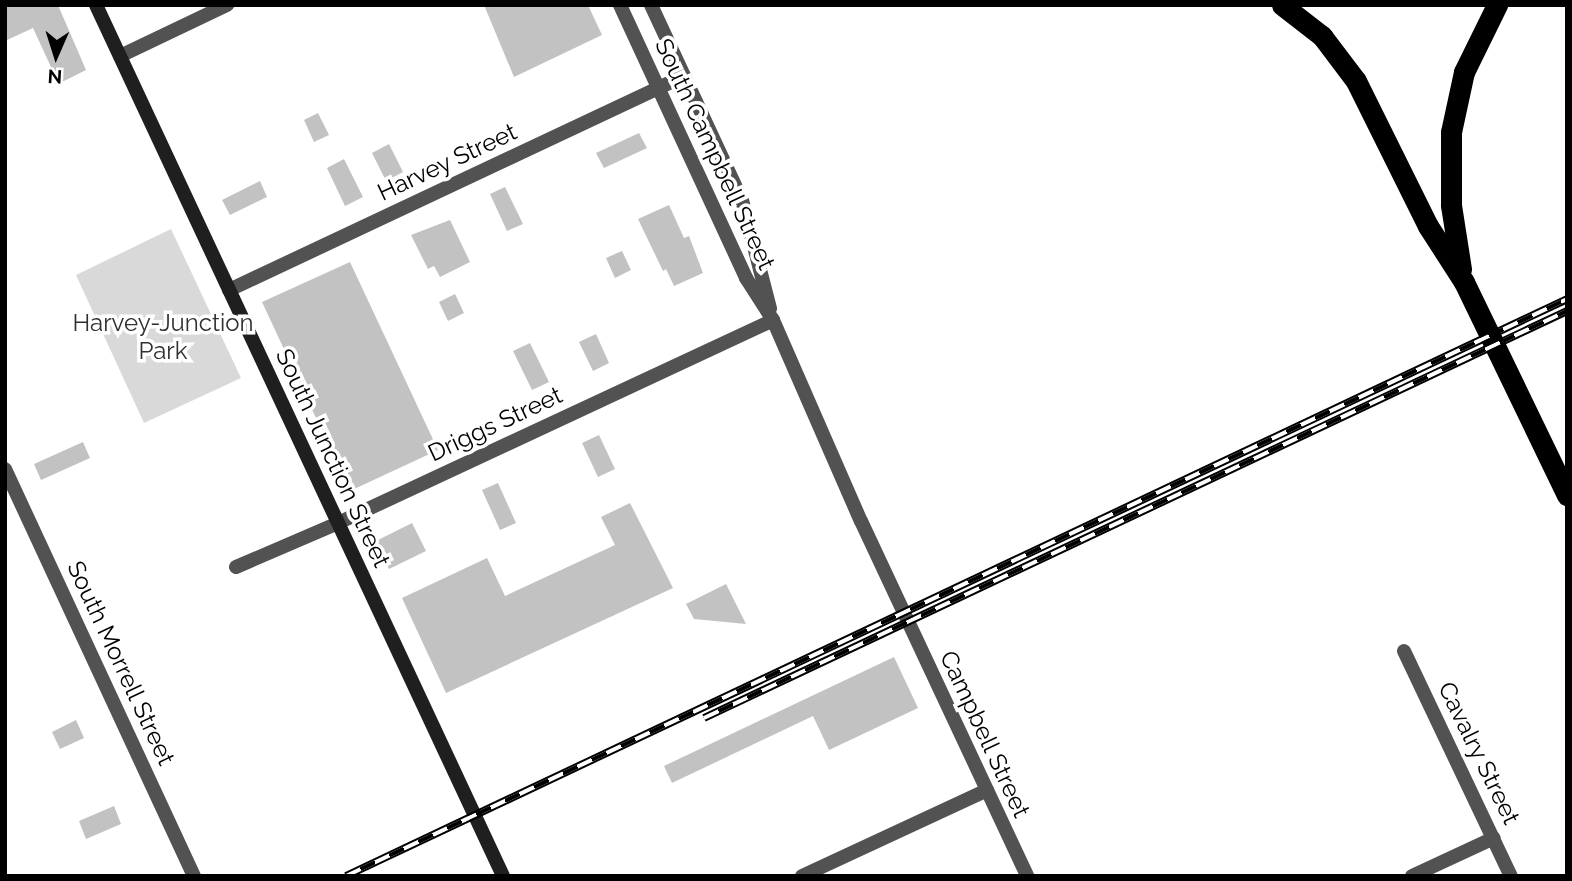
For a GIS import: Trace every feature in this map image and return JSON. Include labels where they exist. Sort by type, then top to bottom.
[{"type":"highway","points":[[1464,282],[1451,205],[1451,132],[1464,72],[1497,5]]},
{"type":"highway","points":[[1286,7],[1322,36],[1349,69],[1428,226],[1464,282],[1567,495]]},
{"type":"street","name":"South Junction Street","points":[[96,5],[503,876]]},
{"type":"street","points":[[120,56],[227,5]]},
{"type":"street","name":"South Campbell Street","points":[[620,5],[746,278],[773,320],[903,612]]},
{"type":"street","name":"South Campbell Street","points":[[651,5],[742,200],[773,320]]},
{"type":"street","name":"Harvey Street","points":[[229,290],[684,76]]},
{"type":"street","name":"Driggs Street","points":[[236,567],[338,523],[773,320]]},
{"type":"street","name":"South Morrell Street","points":[[5,469],[194,876]]},
{"type":"street","name":"Campbell Street","points":[[903,612],[1027,876]]},
{"type":"street","name":"Cavalry Street","points":[[1404,651],[1511,876]]},
{"type":"street","points":[[802,876],[986,790]]},
{"type":"street","points":[[1412,876],[1494,838]]},
{"type":"green space","name":"Harvey-Junction Park","points":[[171,229],[241,378],[144,423],[76,275]]},
{"type":"building","points":[[5,5],[58,5],[86,70],[56,85],[33,28],[5,41]]},
{"type":"building","points":[[484,5],[588,5],[602,35],[514,77]]},
{"type":"building","points":[[318,113],[329,135],[314,142],[304,120]]},
{"type":"building","points":[[639,133],[647,148],[604,168],[596,153]]},
{"type":"building","points":[[389,144],[403,172],[386,181],[372,153]]},
{"type":"building","points":[[344,159],[363,197],[345,206],[327,168]]},
{"type":"building","points":[[260,181],[267,197],[230,215],[222,200]]},
{"type":"building","points":[[505,187],[523,224],[507,231],[490,194]]},
{"type":"building","points":[[669,205],[684,238],[689,236],[703,273],[674,286],[666,269],[663,271],[638,219]]},
{"type":"building","points":[[450,220],[470,262],[440,277],[434,266],[428,269],[411,235]]},
{"type":"building","points":[[622,251],[631,270],[615,278],[606,258]]},
{"type":"building","points":[[350,262],[438,450],[350,491],[262,302]]},
{"type":"building","points":[[455,294],[464,313],[448,321],[439,302]]},
{"type":"building","points":[[596,334],[609,363],[593,371],[579,342]]},
{"type":"building","points":[[530,343],[549,382],[532,390],[513,351]]},
{"type":"building","points":[[599,435],[615,469],[598,477],[582,443]]},
{"type":"building","points":[[83,442],[90,458],[41,480],[34,464]]},
{"type":"building","points":[[498,483],[516,523],[500,530],[482,490]]},
{"type":"building","points":[[630,503],[673,588],[446,693],[402,598],[487,558],[505,596],[615,545],[601,517]]},
{"type":"building","points":[[412,523],[426,551],[389,569],[376,541]]},
{"type":"building","points":[[726,584],[746,624],[694,619],[686,604]]},
{"type":"building","points":[[894,657],[918,708],[829,750],[813,716],[672,783],[664,766]]},
{"type":"building","points":[[76,720],[84,738],[60,749],[52,732]]},
{"type":"building","points":[[114,806],[121,824],[86,839],[79,821]]},
{"type":"railway","points":[[346,876],[1567,299]]},
{"type":"railway","points":[[704,718],[1567,311]]}]
